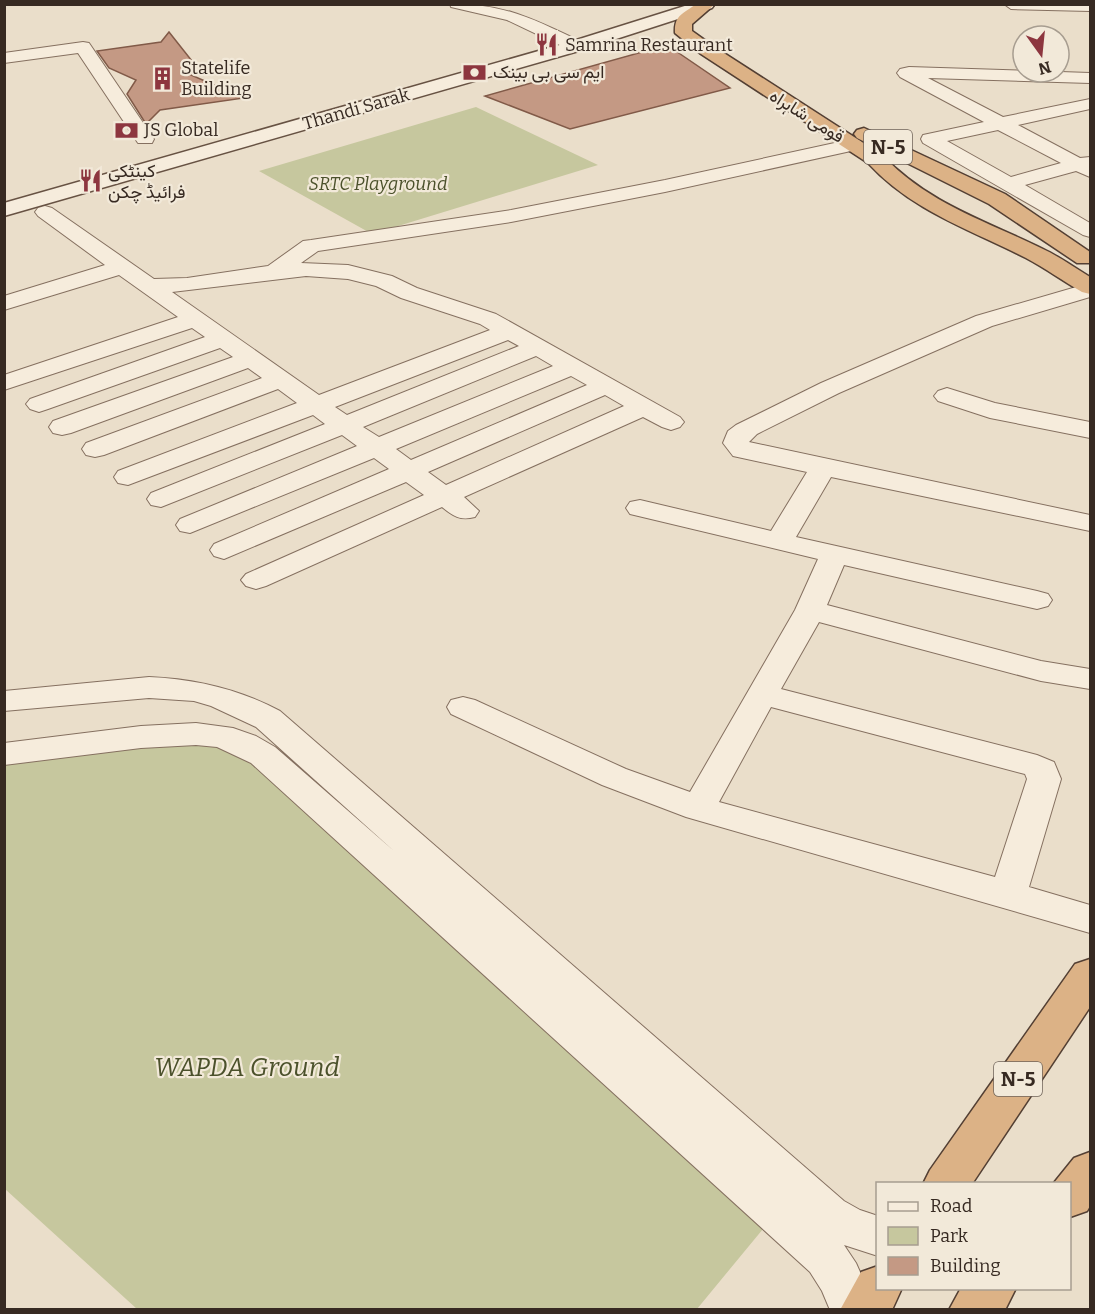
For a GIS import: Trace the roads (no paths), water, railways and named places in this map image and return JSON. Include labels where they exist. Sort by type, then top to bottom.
[{"type":"highway","points":[[684,33],[683,22],[707,5]]},
{"type":"highway","name":"قومی شاہراہ","points":[[727,8],[700,20],[697,26],[717,44],[753,69],[898,153],[937,169],[999,200],[1058,243],[1090,261]]},
{"type":"highway","name":"قومی شاہراہ","points":[[684,33],[736,72],[875,159],[891,178],[939,209],[1029,251],[1090,288]]},
{"type":"highway","points":[[875,159],[951,204],[964,206],[978,203],[978,200],[969,193],[898,153]]},
{"type":"highway","name":"N-5","points":[[947,1182],[1085,990]]},
{"type":"highway","points":[[866,1310],[877,1290]]},
{"type":"highway","points":[[974,1310],[990,1290]]},
{"type":"main road","name":"Thandi Sarak","points":[[4,210],[576,46],[707,5]]},
{"type":"main road","name":"Thandi Sarak","points":[[4,223],[648,33],[684,33]]},
{"type":"street","points":[[457,4],[512,16],[576,46]]},
{"type":"street","points":[[1011,4],[1090,6]]},
{"type":"street","points":[[4,58],[83,47],[145,139]]},
{"type":"street","points":[[1086,166],[1002,125],[906,73],[912,71],[1090,78]]},
{"type":"street","points":[[1090,104],[930,139],[1090,233]]},
{"type":"street","points":[[274,272],[311,246],[511,216],[665,186],[853,145]]},
{"type":"street","points":[[1008,184],[1086,166]]},
{"type":"street","points":[[45,212],[455,503]]},
{"type":"street","points":[[1058,243],[1090,233]]},
{"type":"street","points":[[82,279],[71,268],[97,250]]},
{"type":"street","points":[[4,303],[121,267]]},
{"type":"street","points":[[147,286],[187,285],[306,269],[348,272],[384,281],[409,293],[488,319],[670,422]]},
{"type":"street","points":[[1090,288],[984,321],[949,335],[830,388],[755,425],[736,438],[736,443],[742,450],[1090,523]]},
{"type":"street","points":[[4,383],[195,319]]},
{"type":"street","points":[[128,477],[509,331]]},
{"type":"street","points":[[39,404],[223,339]]},
{"type":"street","points":[[161,500],[538,347]]},
{"type":"street","points":[[62,427],[250,359]]},
{"type":"street","points":[[190,525],[573,367]]},
{"type":"street","points":[[95,449],[280,380]]},
{"type":"street","points":[[224,550],[606,386]]},
{"type":"street","points":[[947,396],[990,410],[1090,429]]},
{"type":"street","points":[[256,580],[455,503],[643,407]]},
{"type":"street","points":[[779,542],[824,466]]},
{"type":"street","points":[[640,508],[834,555],[1037,600]]},
{"type":"street","points":[[698,808],[810,610],[834,555]]},
{"type":"street","points":[[810,610],[1041,671],[1090,679]]},
{"type":"street","points":[[4,701],[131,689],[167,688],[194,691],[222,698],[268,719],[828,1215],[847,1226],[876,1235]]},
{"type":"street","points":[[763,695],[1037,766],[1042,770],[1044,779],[1008,894]]},
{"type":"street","points":[[463,707],[614,777],[698,808],[1090,919]]},
{"type":"street","points":[[4,754],[141,737],[196,734],[221,736],[244,744],[263,755],[826,1257],[840,1278],[854,1310]]},
{"type":"place","name":"Samrina Restaurant","points":[[547,45]]},
{"type":"place","name":"ایم سی بی بینک","points":[[475,72]]},
{"type":"place","name":"Statelife Building","points":[[163,78]]},
{"type":"place","name":"JS Global","points":[[126,130]]},
{"type":"place","name":"کینٹکی فرائیڈ چکن","points":[[90,181]]},
{"type":"park label","name":"SRTC Playground","points":[[378,184]]},
{"type":"park label","name":"WAPDA Ground","points":[[247,1067]]}]
